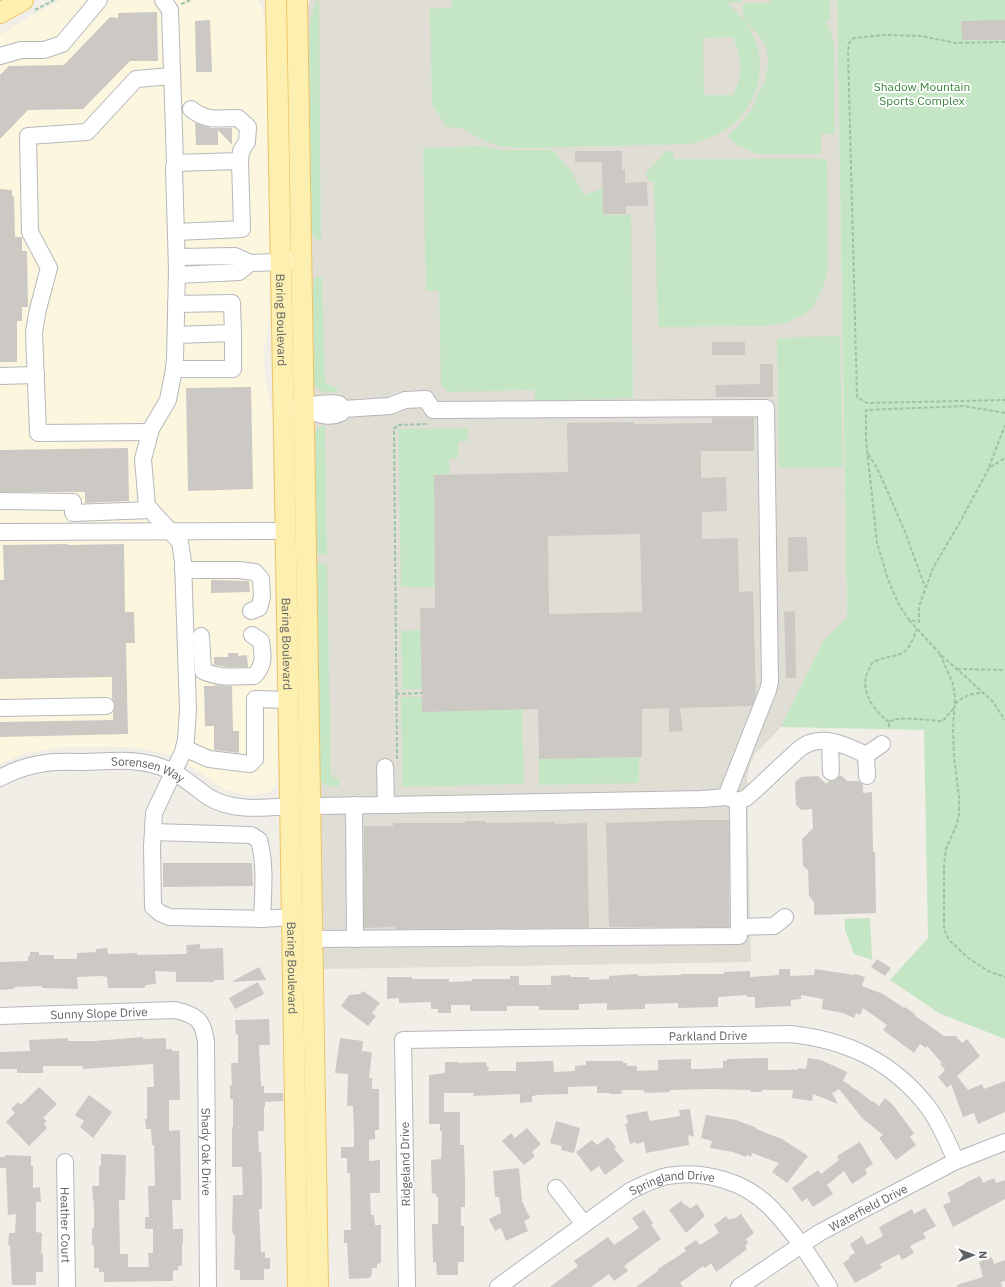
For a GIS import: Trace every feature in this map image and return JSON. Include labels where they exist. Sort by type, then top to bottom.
[{"type":"main road","points":[[0,13],[23,0]]},
{"type":"main road","name":"Baring Boulevard","points":[[276,0],[298,1287]]},
{"type":"main road","name":"Baring Boulevard","points":[[299,5],[318,1287]]},
{"type":"main road","points":[[290,806],[311,806]]},
{"type":"street","points":[[0,56],[21,50],[44,50],[62,44],[99,0]]},
{"type":"street","points":[[170,3],[177,257],[174,369],[168,400],[150,432],[143,459],[147,506],[180,542],[183,570],[188,710],[184,748],[154,813],[152,832],[153,906],[160,913],[170,917],[262,919],[292,917]]},
{"type":"street","points":[[150,432],[38,433],[34,332],[38,309],[49,268],[30,232],[28,136],[88,132],[109,107],[136,79],[172,76]]},
{"type":"street","points":[[176,232],[242,229],[240,161],[241,151],[247,142],[248,127],[238,118],[208,118],[200,116],[191,109]]},
{"type":"street","points":[[175,164],[240,161]]},
{"type":"street","points":[[177,257],[235,256],[250,263],[281,262],[302,259]]},
{"type":"street","points":[[177,275],[239,272],[250,263]]},
{"type":"street","points":[[174,369],[233,368],[232,303],[176,304]]},
{"type":"street","points":[[176,335],[233,333]]},
{"type":"street","points":[[0,376],[36,375]]},
{"type":"street","points":[[284,408],[335,403],[339,404],[343,409],[390,406],[412,399],[426,399],[433,410],[766,408],[770,682],[732,799],[739,936],[313,939]]},
{"type":"street","points":[[0,501],[73,502],[73,513],[151,510]]},
{"type":"street","points":[[0,532],[286,531]]},
{"type":"street","points":[[183,570],[239,570],[255,572],[261,579],[262,597],[259,608],[251,611]]},
{"type":"street","points":[[201,636],[202,671],[212,676],[222,677],[254,676],[261,670],[263,657],[261,641],[252,635]]},
{"type":"street","points":[[184,748],[209,759],[250,764],[255,759],[255,699],[288,700]]},
{"type":"street","points":[[0,708],[106,706]]},
{"type":"street","points":[[311,806],[746,798],[804,745],[818,741],[830,742],[848,746],[866,755]]},
{"type":"street","points":[[830,742],[831,772]]},
{"type":"street","points":[[866,755],[882,744]]},
{"type":"street","points":[[866,755],[867,776]]},
{"type":"street","name":"Sorensen Way","points":[[0,778],[23,768],[46,763],[146,762],[173,772],[208,796],[227,804],[243,808],[290,806]]},
{"type":"street","points":[[386,805],[391,765]]},
{"type":"street","points":[[354,805],[356,939]]},
{"type":"street","points":[[152,832],[251,836],[258,840],[261,850],[263,877],[262,919]]},
{"type":"street","points":[[739,927],[774,926],[785,917]]},
{"type":"street","name":"Sunny Slope Drive","points":[[0,1016],[174,1010],[186,1012],[197,1018]]},
{"type":"street","name":"Shady Oak Drive","points":[[197,1018],[204,1029],[206,1042],[208,1287]]},
{"type":"street","name":"Parkland Drive","points":[[403,1040],[790,1034],[813,1036],[856,1050],[877,1061],[896,1075],[928,1107],[946,1139],[956,1161]]},
{"type":"street","name":"Ridgeland Drive","points":[[403,1040],[407,1287]]},
{"type":"street","name":"Waterfield Drive","points":[[739,1287],[819,1233],[896,1191],[956,1161],[1005,1142]]},
{"type":"street","name":"Heather Court","points":[[65,1162],[67,1287]]},
{"type":"street","name":"Springland Drive","points":[[498,1287],[630,1191],[648,1182],[666,1176],[684,1174],[702,1175],[722,1179],[756,1195],[771,1207],[802,1244],[829,1287]]},
{"type":"street","points":[[556,1188],[584,1224]]},
{"type":"path","points":[[170,3],[191,0]]},
{"type":"path","points":[[1005,42],[956,43],[921,36],[884,35],[854,38],[849,43],[848,51],[857,397],[867,403],[1005,400]]},
{"type":"path","points":[[1005,413],[964,406],[866,410],[872,507],[877,543],[888,579],[898,603],[908,619],[917,629],[940,654],[993,702],[1005,720]]},
{"type":"path","points":[[391,765],[396,694],[394,429],[398,425],[429,424]]},
{"type":"path","points":[[908,619],[919,622],[919,606],[933,568],[989,468],[1005,425]]},
{"type":"path","points":[[868,453],[877,468],[905,532],[925,588]]},
{"type":"path","points":[[989,468],[1005,458]]},
{"type":"path","points":[[889,722],[879,714],[871,704],[865,690],[866,674],[872,662],[883,658],[897,656],[906,650],[917,629]]},
{"type":"path","points":[[940,654],[953,684],[955,697],[954,757],[960,797],[957,824],[946,849],[944,865],[944,929],[949,940],[967,958],[988,971],[1005,977]]},
{"type":"path","points":[[957,669],[1005,670]]},
{"type":"path","points":[[396,694],[422,693]]},
{"type":"path","points":[[889,727],[889,722],[893,718],[943,721],[964,696],[975,693],[983,693]]},
{"type":"shaded area","points":[[61,0],[258,0],[266,23],[270,317],[264,348],[265,377],[272,412],[278,777],[270,792],[253,795],[238,793],[222,788],[189,765],[172,756],[151,750],[132,747],[62,747],[22,754],[0,764],[0,35]]},
{"type":"shaded area","points":[[310,0],[837,0],[847,617],[824,640],[781,727],[755,754],[750,765],[747,777],[751,962],[323,969],[305,16]]},
{"type":"green space","points":[[317,0],[319,0],[321,241],[314,237],[311,230],[309,31],[310,22]]},
{"type":"green space","points":[[452,0],[742,0],[742,2],[727,3],[745,21],[755,38],[760,63],[760,72],[756,90],[743,114],[730,127],[709,138],[691,144],[526,148],[504,147],[484,141],[461,128],[447,127],[432,105],[430,9],[452,7]],"holes":[[[733,37],[736,45],[740,73],[733,95],[704,95],[703,38]]]},
{"type":"green space","points":[[770,0],[830,0],[830,21],[824,22],[830,29],[834,44],[835,134],[821,134],[821,154],[756,154],[745,148],[739,147],[727,136],[739,125],[752,109],[758,93],[764,84],[767,73],[768,58],[765,44],[743,18],[743,3],[770,3]]},
{"type":"green space","name":"Shadow Mountain Sports Complex","points":[[837,0],[1005,0],[1005,1039],[939,1013],[890,980],[928,938],[924,730],[781,727],[824,640],[847,617]]},
{"type":"green space","points":[[483,146],[501,150],[553,150],[571,171],[584,195],[603,188],[604,215],[631,215],[633,398],[535,401],[534,390],[448,392],[441,384],[439,290],[426,291],[423,148]]},
{"type":"green space","points":[[667,150],[673,152],[674,159],[827,159],[828,266],[823,288],[814,305],[804,315],[785,323],[764,326],[658,327],[654,183],[649,181],[645,174]]},
{"type":"green space","points":[[315,277],[322,277],[325,383],[337,388],[337,392],[327,392],[318,389],[314,384],[313,287]]},
{"type":"green space","points":[[840,336],[843,467],[779,468],[777,338]]},
{"type":"green space","points":[[325,425],[327,556],[317,553],[315,436],[317,429]]},
{"type":"green space","points":[[468,428],[468,441],[458,442],[458,458],[449,458],[450,474],[434,475],[435,587],[401,587],[398,429]]},
{"type":"green space","points":[[317,562],[327,566],[331,776],[339,780],[339,787],[323,784],[319,779]]},
{"type":"green space","points":[[421,630],[422,689],[402,690],[401,631]]},
{"type":"green space","points":[[401,697],[422,697],[522,709],[524,784],[402,787]]},
{"type":"green space","points":[[639,757],[639,783],[539,785],[539,759]]},
{"type":"green space","points":[[870,918],[872,960],[854,954],[845,930],[845,919]]},
{"type":"building","points":[[157,12],[158,61],[130,61],[83,109],[28,110],[0,139],[0,75],[9,66],[64,65],[110,17],[118,18],[118,13]]},
{"type":"building","points":[[210,20],[212,72],[196,72],[195,21]]},
{"type":"building","points":[[1005,20],[1005,40],[962,40],[961,21]]},
{"type":"building","points":[[195,123],[212,128],[232,128],[232,145],[218,130],[218,145],[196,145]]},
{"type":"building","points":[[575,151],[622,151],[622,170],[625,170],[625,183],[647,182],[648,206],[626,206],[626,214],[603,214],[602,162],[575,162]]},
{"type":"building","points":[[0,189],[12,190],[12,197],[14,196],[15,237],[22,237],[22,251],[27,251],[28,307],[22,307],[22,321],[17,321],[17,362],[0,362]]},
{"type":"building","points":[[712,342],[745,342],[745,355],[712,355]]},
{"type":"building","points":[[760,364],[773,364],[773,397],[716,397],[715,385],[760,384]]},
{"type":"building","points":[[251,387],[253,489],[188,491],[186,388]]},
{"type":"building","points":[[712,418],[754,418],[754,451],[701,451],[701,478],[726,477],[727,511],[702,512],[702,539],[738,538],[739,592],[753,591],[756,696],[752,706],[680,708],[683,731],[669,732],[669,708],[642,709],[642,757],[539,759],[538,709],[422,712],[420,608],[435,608],[434,475],[568,472],[567,423],[712,423]],"holes":[[[640,534],[642,612],[549,614],[548,536]]]},
{"type":"building","points":[[128,448],[129,501],[85,503],[85,492],[0,492],[0,450]]},
{"type":"building","points":[[788,537],[807,537],[808,571],[788,572]]},
{"type":"building","points":[[124,544],[125,612],[134,612],[135,643],[126,643],[128,734],[0,737],[0,722],[113,720],[115,705],[112,699],[112,677],[0,679],[0,580],[4,580],[3,545]]},
{"type":"building","points":[[211,580],[249,581],[250,592],[211,593]]},
{"type":"building","points":[[795,611],[796,678],[786,678],[784,612]]},
{"type":"building","points":[[228,653],[238,653],[238,656],[247,655],[248,667],[214,665],[214,657],[228,657]]},
{"type":"building","points":[[204,686],[232,686],[233,731],[239,731],[239,753],[214,750],[214,726],[205,726]]},
{"type":"building","points":[[818,776],[826,784],[829,781],[836,780],[839,776],[842,776],[847,781],[859,781],[863,785],[863,793],[872,792],[876,913],[814,915],[814,902],[809,896],[808,870],[803,866],[802,839],[813,828],[812,809],[801,810],[796,805],[795,782],[801,777]]},
{"type":"building","points":[[729,820],[729,927],[609,927],[606,823]]},
{"type":"building","points":[[465,821],[486,821],[486,823],[587,823],[589,928],[364,928],[364,826],[393,826],[393,823],[465,823]]},
{"type":"building","points":[[163,863],[252,863],[253,886],[163,887]]},
{"type":"building","points":[[200,944],[200,949],[223,948],[224,980],[214,980],[214,982],[176,982],[176,972],[155,971],[156,984],[146,985],[144,988],[108,988],[107,977],[101,976],[77,977],[78,989],[42,988],[42,986],[14,987],[14,989],[0,990],[0,962],[28,961],[30,952],[39,952],[39,955],[54,955],[54,959],[77,959],[77,953],[96,952],[96,949],[107,948],[108,954],[187,954],[186,945]]},
{"type":"building","points":[[877,959],[891,968],[885,976],[871,967]]},
{"type":"building","points":[[259,967],[266,980],[231,982]]},
{"type":"building","points":[[779,969],[790,969],[790,976],[814,975],[815,969],[855,974],[865,977],[862,986],[883,994],[904,1008],[905,1007],[944,1036],[956,1036],[962,1043],[967,1039],[980,1056],[957,1076],[968,1090],[982,1084],[984,1089],[1005,1081],[1005,1112],[978,1124],[974,1113],[963,1117],[951,1084],[947,1088],[938,1077],[945,1070],[940,1064],[942,1063],[927,1046],[926,1048],[920,1044],[914,1053],[883,1030],[887,1025],[863,1008],[860,1015],[856,1013],[854,1018],[843,1013],[822,1009],[823,999],[801,995],[801,999],[791,1000],[791,1006],[755,1008],[755,997],[747,997],[747,995],[718,997],[718,1007],[678,1008],[678,1003],[645,1004],[645,1009],[607,1010],[607,1003],[579,1004],[579,1010],[539,1010],[539,1006],[507,1006],[507,1011],[470,1011],[470,1005],[451,1005],[451,1013],[438,1013],[438,1009],[431,1009],[431,1002],[399,1003],[399,998],[387,999],[387,977],[449,979],[449,982],[472,981],[472,979],[510,979],[510,976],[519,976],[519,985],[551,985],[551,976],[570,975],[571,977],[589,977],[589,980],[609,979],[609,976],[638,974],[638,976],[724,974],[724,972],[750,971],[750,977],[779,975]]},
{"type":"building","points":[[258,982],[264,994],[235,1009],[229,998]]},
{"type":"building","points":[[363,991],[380,1003],[372,1013],[376,1016],[368,1026],[341,1006],[349,995],[360,994]]},
{"type":"building","points":[[269,1019],[270,1045],[259,1045],[261,1086],[264,1086],[264,1093],[283,1093],[283,1101],[265,1102],[264,1131],[258,1131],[262,1175],[262,1209],[259,1209],[261,1252],[265,1252],[265,1258],[270,1258],[270,1269],[264,1269],[264,1280],[240,1280],[240,1270],[234,1270],[235,1235],[233,1235],[232,1228],[233,1195],[243,1195],[242,1167],[232,1167],[233,1099],[230,1099],[230,1085],[232,1085],[231,1063],[238,1063],[238,1034],[236,1035],[235,1020]]},
{"type":"building","points":[[143,1037],[143,1039],[166,1038],[166,1049],[179,1051],[180,1100],[169,1100],[169,1131],[180,1130],[181,1200],[172,1200],[173,1229],[183,1229],[182,1266],[178,1266],[178,1270],[173,1271],[173,1281],[104,1282],[104,1272],[99,1272],[99,1268],[94,1268],[94,1245],[92,1245],[92,1228],[94,1228],[94,1201],[92,1186],[99,1186],[99,1166],[101,1166],[101,1154],[126,1155],[125,1200],[119,1200],[120,1254],[128,1254],[128,1267],[149,1267],[148,1253],[153,1253],[153,1229],[145,1229],[145,1217],[149,1217],[148,1186],[155,1186],[154,1145],[152,1145],[151,1129],[146,1129],[145,1119],[147,1119],[147,1087],[154,1087],[153,1064],[83,1069],[83,1066],[43,1066],[43,1073],[17,1073],[17,1069],[0,1069],[0,1052],[30,1051],[29,1040],[68,1038],[68,1041],[94,1041]]},
{"type":"building","points":[[340,1038],[363,1041],[362,1051],[372,1052],[369,1078],[372,1078],[372,1089],[379,1089],[379,1130],[375,1130],[375,1139],[369,1140],[369,1161],[380,1160],[380,1193],[370,1193],[371,1215],[374,1215],[375,1225],[381,1225],[381,1263],[377,1264],[377,1268],[372,1268],[370,1278],[349,1279],[347,1243],[344,1243],[344,1230],[351,1230],[350,1173],[347,1173],[347,1158],[341,1158],[341,1147],[354,1147],[354,1130],[353,1106],[347,1106],[348,1074],[335,1073]]},
{"type":"building","points":[[768,1058],[768,1070],[798,1070],[798,1068],[806,1069],[808,1058],[821,1060],[847,1072],[843,1081],[872,1102],[873,1101],[879,1106],[885,1098],[893,1105],[914,1133],[910,1137],[916,1145],[896,1160],[879,1138],[883,1135],[863,1119],[839,1089],[833,1093],[831,1091],[838,1104],[813,1094],[812,1101],[792,1098],[793,1090],[762,1090],[762,1092],[751,1092],[751,1090],[711,1089],[670,1090],[670,1092],[649,1093],[644,1092],[644,1090],[621,1090],[622,1094],[610,1094],[597,1093],[597,1086],[568,1087],[568,1094],[535,1095],[532,1096],[532,1102],[520,1103],[520,1094],[473,1096],[474,1093],[444,1093],[444,1112],[460,1112],[460,1145],[464,1145],[465,1207],[461,1207],[461,1226],[464,1226],[464,1262],[458,1262],[458,1275],[437,1275],[436,1262],[433,1263],[432,1224],[438,1224],[438,1197],[436,1197],[436,1194],[432,1193],[431,1160],[441,1159],[442,1131],[440,1131],[440,1124],[429,1124],[429,1075],[445,1073],[445,1062],[486,1062],[487,1067],[489,1067],[488,1071],[516,1071],[516,1062],[553,1061],[554,1072],[575,1071],[575,1066],[586,1065],[586,1061],[623,1061],[623,1063],[627,1063],[627,1066],[637,1066],[637,1071],[658,1070],[658,1060],[691,1059],[691,1069],[698,1069],[723,1068],[723,1061],[727,1061],[727,1059]]},
{"type":"building","points":[[39,1087],[57,1104],[43,1118],[47,1121],[44,1124],[47,1128],[29,1146],[6,1122],[15,1113],[11,1109],[18,1102],[21,1105]]},
{"type":"building","points":[[89,1095],[112,1112],[93,1138],[80,1127],[84,1121],[75,1115]]},
{"type":"building","points":[[690,1109],[694,1137],[688,1135],[689,1145],[646,1153],[644,1142],[630,1144],[625,1124],[628,1123],[626,1115],[647,1111],[650,1121],[680,1116],[679,1110]]},
{"type":"building","points":[[706,1115],[736,1120],[757,1128],[756,1129],[782,1139],[808,1156],[787,1183],[772,1172],[779,1163],[752,1153],[751,1157],[747,1155],[746,1157],[733,1152],[710,1148],[712,1141],[701,1138]]},
{"type":"building","points":[[556,1121],[580,1128],[574,1153],[561,1150],[562,1146],[550,1143]]},
{"type":"building","points":[[527,1128],[541,1144],[532,1152],[535,1156],[524,1165],[502,1141],[511,1133],[515,1138]]},
{"type":"building","points":[[608,1137],[624,1161],[605,1175],[599,1166],[591,1172],[576,1152],[592,1140],[597,1145]]},
{"type":"building","points":[[860,1142],[873,1164],[865,1169],[867,1174],[852,1184],[844,1171],[827,1185],[833,1194],[813,1207],[807,1198],[802,1202],[792,1188],[818,1170],[821,1174],[839,1160],[837,1156]]},
{"type":"building","points":[[5,1155],[31,1156],[31,1166],[33,1166],[33,1188],[40,1187],[41,1202],[36,1202],[36,1232],[42,1233],[41,1254],[43,1254],[43,1272],[36,1272],[36,1285],[12,1285],[10,1245],[8,1245],[9,1233],[15,1233],[16,1214],[8,1215],[6,1168],[0,1168],[0,1157],[5,1157]]},
{"type":"building","points":[[519,1168],[522,1201],[530,1218],[524,1221],[528,1231],[506,1241],[501,1228],[495,1231],[489,1219],[501,1213],[499,1197],[495,1197],[493,1171]]},
{"type":"building","points":[[980,1176],[983,1183],[994,1178],[996,1183],[1005,1180],[1005,1199],[953,1227],[943,1205],[951,1202],[947,1193]]},
{"type":"building","points":[[681,1201],[690,1209],[697,1204],[705,1216],[686,1233],[669,1210]]},
{"type":"building","points":[[925,1208],[936,1226],[923,1233],[926,1238],[910,1246],[914,1253],[902,1260],[899,1254],[880,1264],[882,1268],[855,1283],[843,1263],[850,1258],[849,1256],[855,1253],[850,1244],[862,1236],[867,1245],[883,1236],[879,1227],[912,1209],[914,1214]]},
{"type":"building","points":[[644,1210],[653,1223],[651,1225],[661,1239],[624,1266],[628,1271],[614,1281],[609,1274],[591,1287],[550,1287],[578,1266],[574,1261],[608,1237],[614,1245],[639,1228],[632,1218]]},
{"type":"building","points":[[741,1214],[754,1233],[746,1239],[748,1243],[745,1246],[747,1249],[716,1272],[711,1263],[705,1268],[703,1266],[680,1283],[683,1287],[636,1287],[658,1271],[658,1269],[686,1251],[684,1248],[696,1240],[700,1245],[719,1233],[714,1225],[726,1216],[729,1220],[734,1219]]},
{"type":"building","points":[[992,1257],[994,1264],[1005,1260],[1005,1281],[1001,1282],[1002,1287],[957,1287],[957,1285],[983,1277],[979,1262]]}]
